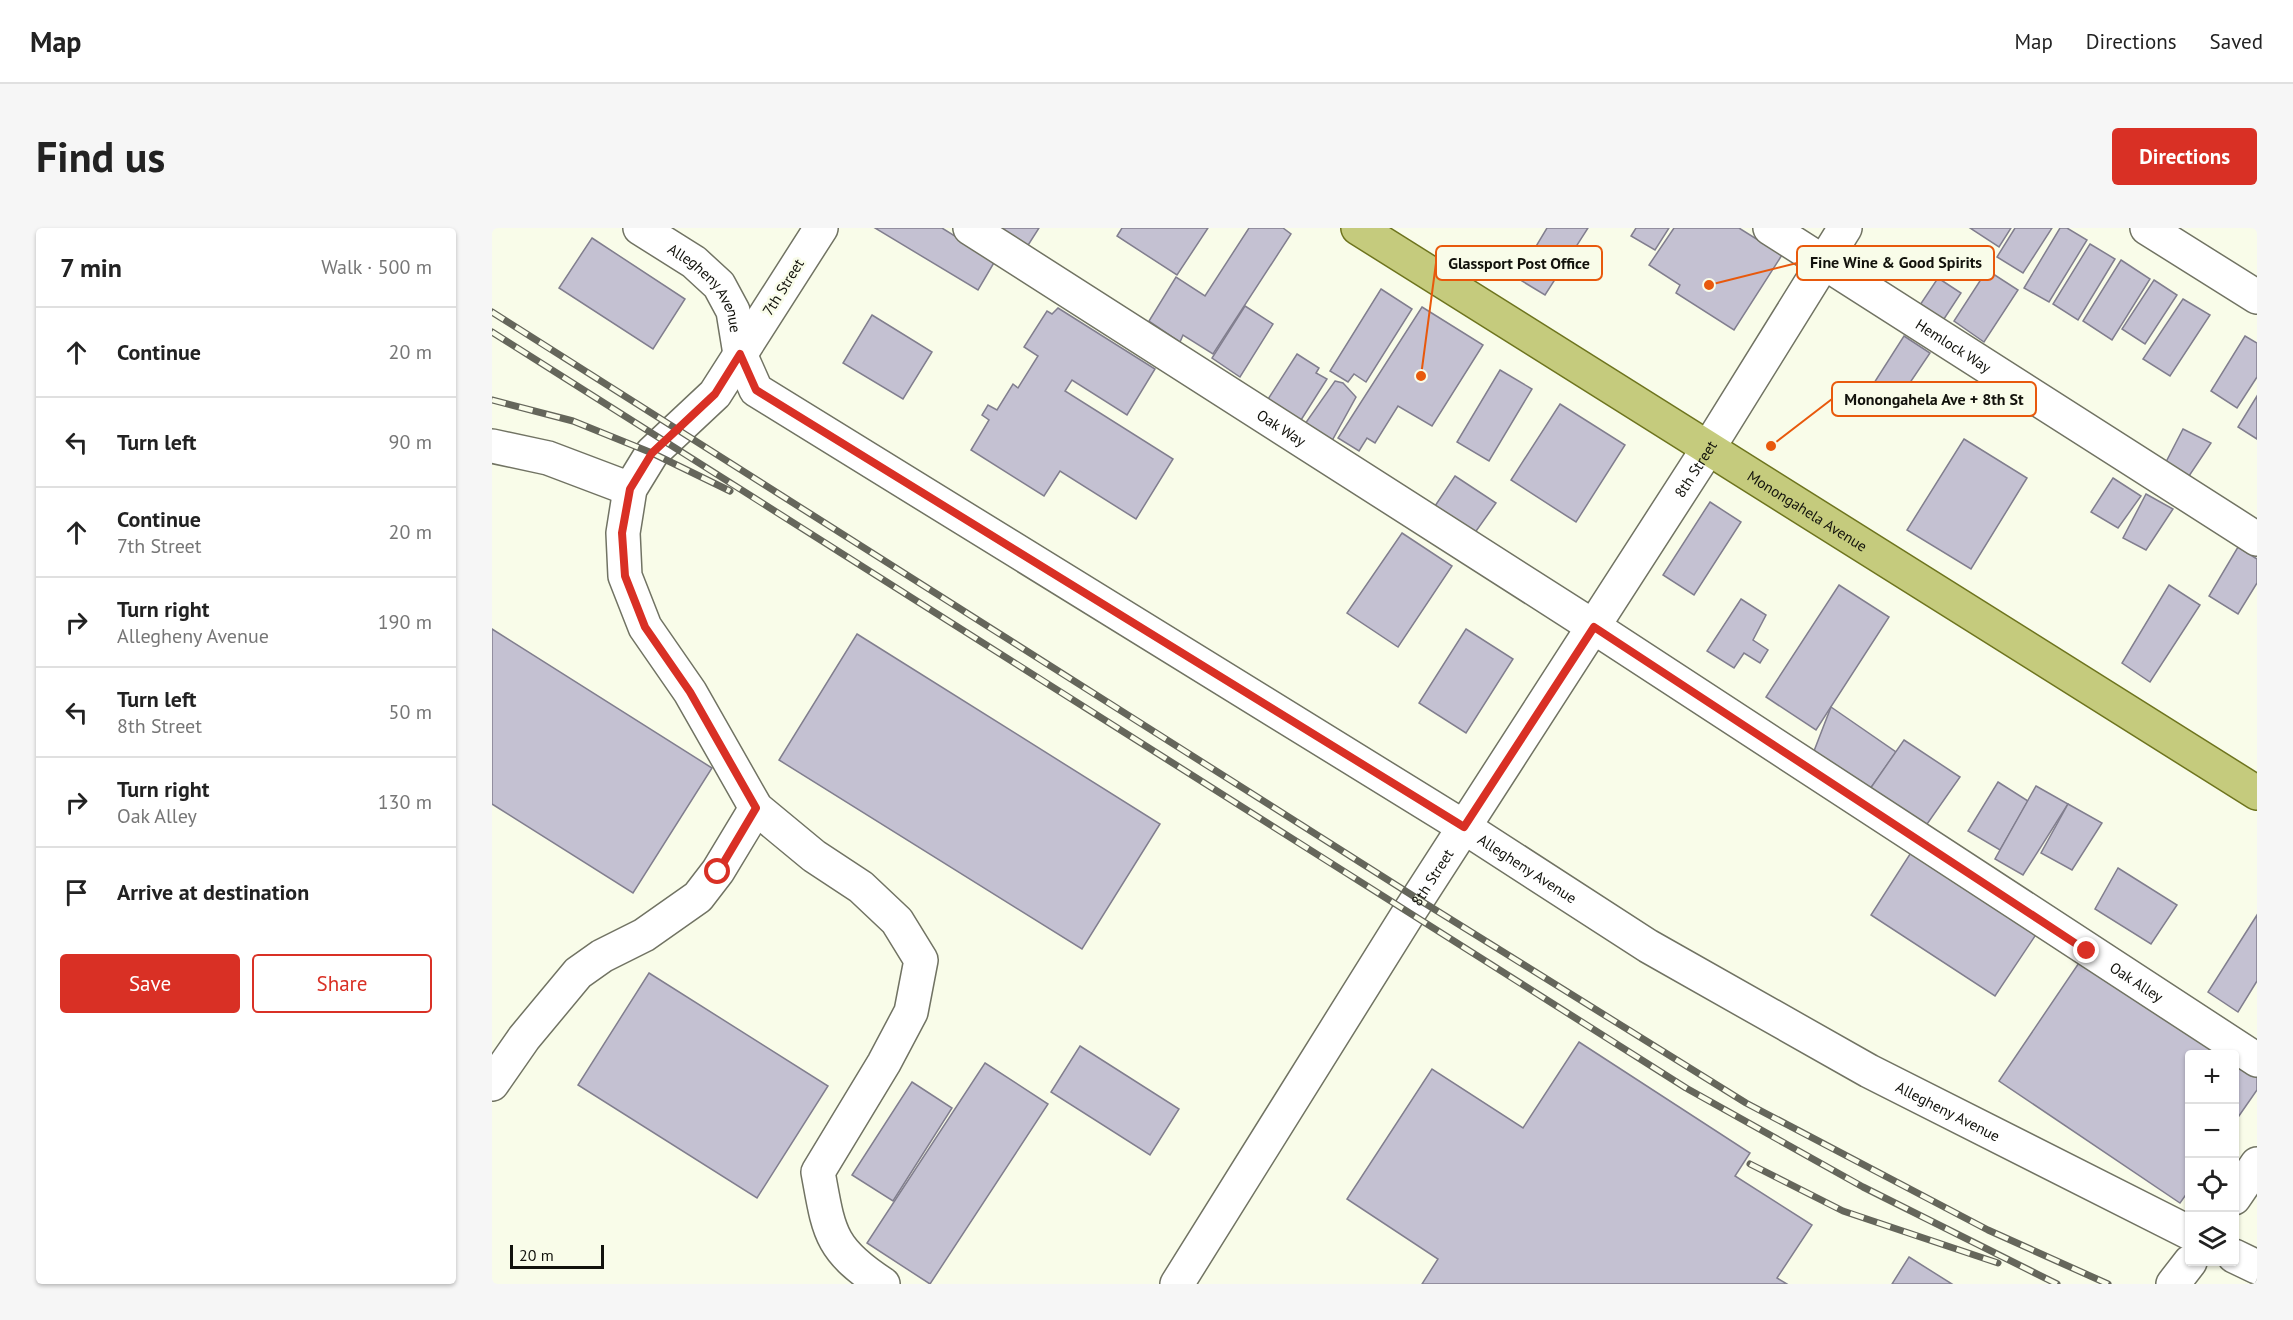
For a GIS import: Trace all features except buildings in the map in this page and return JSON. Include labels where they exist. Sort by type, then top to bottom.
[{"type":"main road","name":"Monongahela Avenue","points":[[1358,228],[1710,447],[2257,793]]},
{"type":"street","name":"Allegheny Avenue","points":[[640,228],[694,262],[719,285],[733,311],[740,354],[756,390],[1464,827],[1648,946],[1869,1071],[2185,1230]]},
{"type":"street","name":"7th Street","points":[[630,489],[652,453],[715,394],[821,228]]},
{"type":"street","name":"Oak Way","points":[[970,228],[1594,627]]},
{"type":"street","name":"Hemlock Way","points":[[1770,228],[2257,539]]},
{"type":"street","name":"8th Street","points":[[1177,1284],[1464,827],[1710,447],[1845,228]]},
{"type":"street","points":[[2147,228],[2257,297]]},
{"type":"street","points":[[492,446],[548,458],[630,489],[622,533],[625,576],[645,627],[690,692],[756,808],[814,856],[861,887],[897,921],[921,960],[911,1012],[884,1063],[818,1172],[827,1220],[839,1248],[883,1284]]},
{"type":"street","name":"Oak Alley","points":[[1594,627],[2257,1060]]},
{"type":"street","points":[[492,1084],[524,1038],[578,973],[602,956],[644,935],[698,897],[718,872],[756,808]]},
{"type":"street","points":[[2239,1192],[2257,1164]]},
{"type":"street","points":[[2239,1258],[2257,1267]]},
{"type":"street","points":[[2173,1284],[2187,1266]]},
{"type":"railway","points":[[492,312],[1418,899],[1746,1103],[1988,1230],[2108,1284]]},
{"type":"railway","points":[[492,332],[1686,1088],[1863,1187],[2057,1284]]},
{"type":"railway","points":[[492,400],[573,421],[652,453],[730,491]]},
{"type":"railway","points":[[1750,1164],[1843,1211],[1998,1263]]},
{"type":"place","name":"Fine Wine & Good Spirits","points":[[1709,285]]},
{"type":"place","name":"Glassport Post Office","points":[[1421,376]]},
{"type":"place","name":"Monongahela Ave + 8th St","points":[[1771,446]]},
{"type":"route","points":[[718,872],[756,808],[690,692],[645,627],[625,576],[622,533],[630,489],[652,453],[715,394],[740,354],[756,390],[1464,827],[1594,627],[2087,951]]}]
